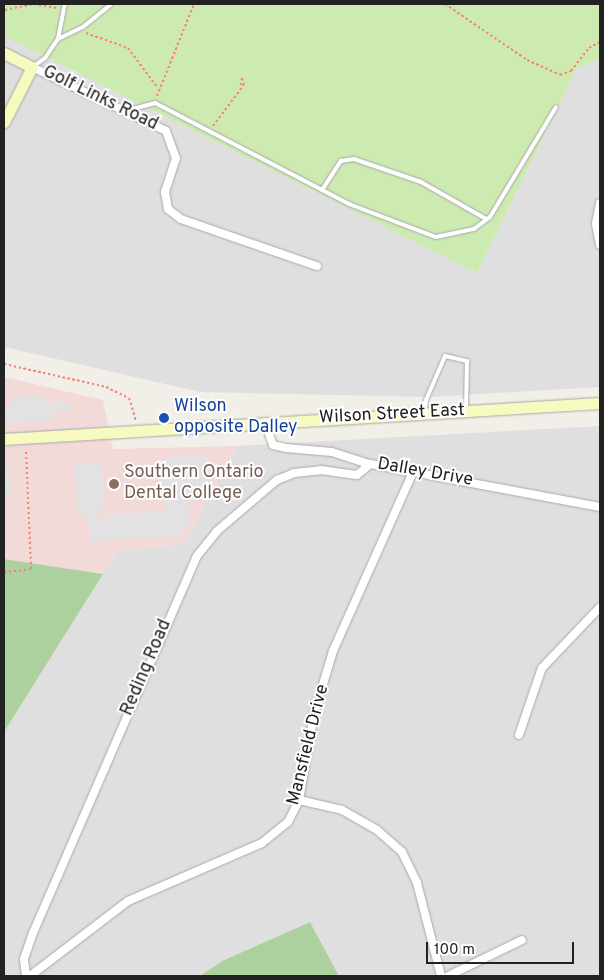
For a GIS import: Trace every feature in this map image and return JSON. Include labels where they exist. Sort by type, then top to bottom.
[{"type":"main road","name":"Golf Links Road","points":[[4,53],[32,67]]},
{"type":"main road","points":[[4,122],[32,67]]},
{"type":"main road","name":"Wilson Street East","points":[[4,439],[600,403]]},
{"type":"street","name":"Golf Links Road","points":[[32,67],[129,110],[166,131],[173,143],[176,158],[165,192],[168,209],[194,224],[318,266]]},
{"type":"street","points":[[600,203],[596,224],[600,245]]},
{"type":"street","name":"Dalley Drive","points":[[265,422],[273,444],[332,452],[370,464],[600,507]]},
{"type":"street","name":"Reding Road","points":[[26,976],[24,959],[33,933],[198,556],[217,531],[277,480],[294,472],[321,470],[357,475],[370,464]]},
{"type":"street","name":"Mansfield Drive","points":[[30,976],[128,901],[262,843],[288,822],[299,800],[314,714],[333,651],[413,472]]},
{"type":"street","points":[[519,735],[542,668],[600,607]]},
{"type":"street","points":[[299,800],[342,810],[377,830],[402,852],[417,883],[441,976]]},
{"type":"street","points":[[448,976],[522,940]]},
{"type":"lane","points":[[32,67],[45,58],[58,39],[62,9],[65,4]]},
{"type":"lane","points":[[58,39],[76,30],[111,4]]},
{"type":"lane","points":[[129,110],[155,103],[322,190],[436,237],[458,235],[486,219],[556,107]]},
{"type":"lane","points":[[322,190],[341,161],[354,159],[421,182],[486,219]]},
{"type":"lane","points":[[425,413],[426,400],[445,356],[467,361],[466,411]]},
{"type":"path","points":[[5,10],[34,4],[62,9]]},
{"type":"path","points":[[155,103],[158,88],[194,4]]},
{"type":"path","points":[[446,4],[527,60],[560,75],[571,71],[589,48],[600,42]]},
{"type":"path","points":[[76,30],[128,48],[158,88]]},
{"type":"path","points":[[208,132],[240,88]]},
{"type":"path","points":[[4,364],[106,387],[129,398],[134,406],[137,432]]},
{"type":"path","points":[[4,572],[31,570],[25,439]]},
{"type":"shaded area","points":[[4,36],[477,273],[577,68],[600,58],[600,387],[431,397],[200,392],[4,347]]},
{"type":"shaded area","points":[[4,377],[103,400],[113,449],[237,446],[183,544],[117,551],[103,574],[4,559]]},
{"type":"shaded area","points":[[44,395],[44,403],[69,401],[69,411],[54,412],[54,420],[4,423],[4,406],[12,405],[12,397]]},
{"type":"shaded area","points":[[600,426],[600,976],[339,976],[310,922],[222,961],[200,976],[4,976],[4,732],[117,551],[183,544],[237,446]]},
{"type":"shaded area","points":[[206,455],[210,463],[208,499],[188,501],[189,526],[184,526],[180,536],[91,541],[88,515],[78,516],[74,463],[101,462],[104,509],[96,510],[99,521],[103,523],[103,515],[164,511],[166,519],[159,465],[166,464],[166,457]]},
{"type":"shaded area","points":[[4,465],[9,465],[12,494],[4,495]]},
{"type":"green space","points":[[4,4],[600,4],[600,58],[577,68],[477,273],[4,36]]},
{"type":"green space","points":[[4,559],[103,574],[4,732]]},
{"type":"green space","points":[[310,922],[339,976],[200,976],[222,961]]},
{"type":"place","name":"Wilson opposite Dalley","points":[[164,418]]},
{"type":"place","name":"Southern Ontario Dental College","points":[[114,484]]}]
